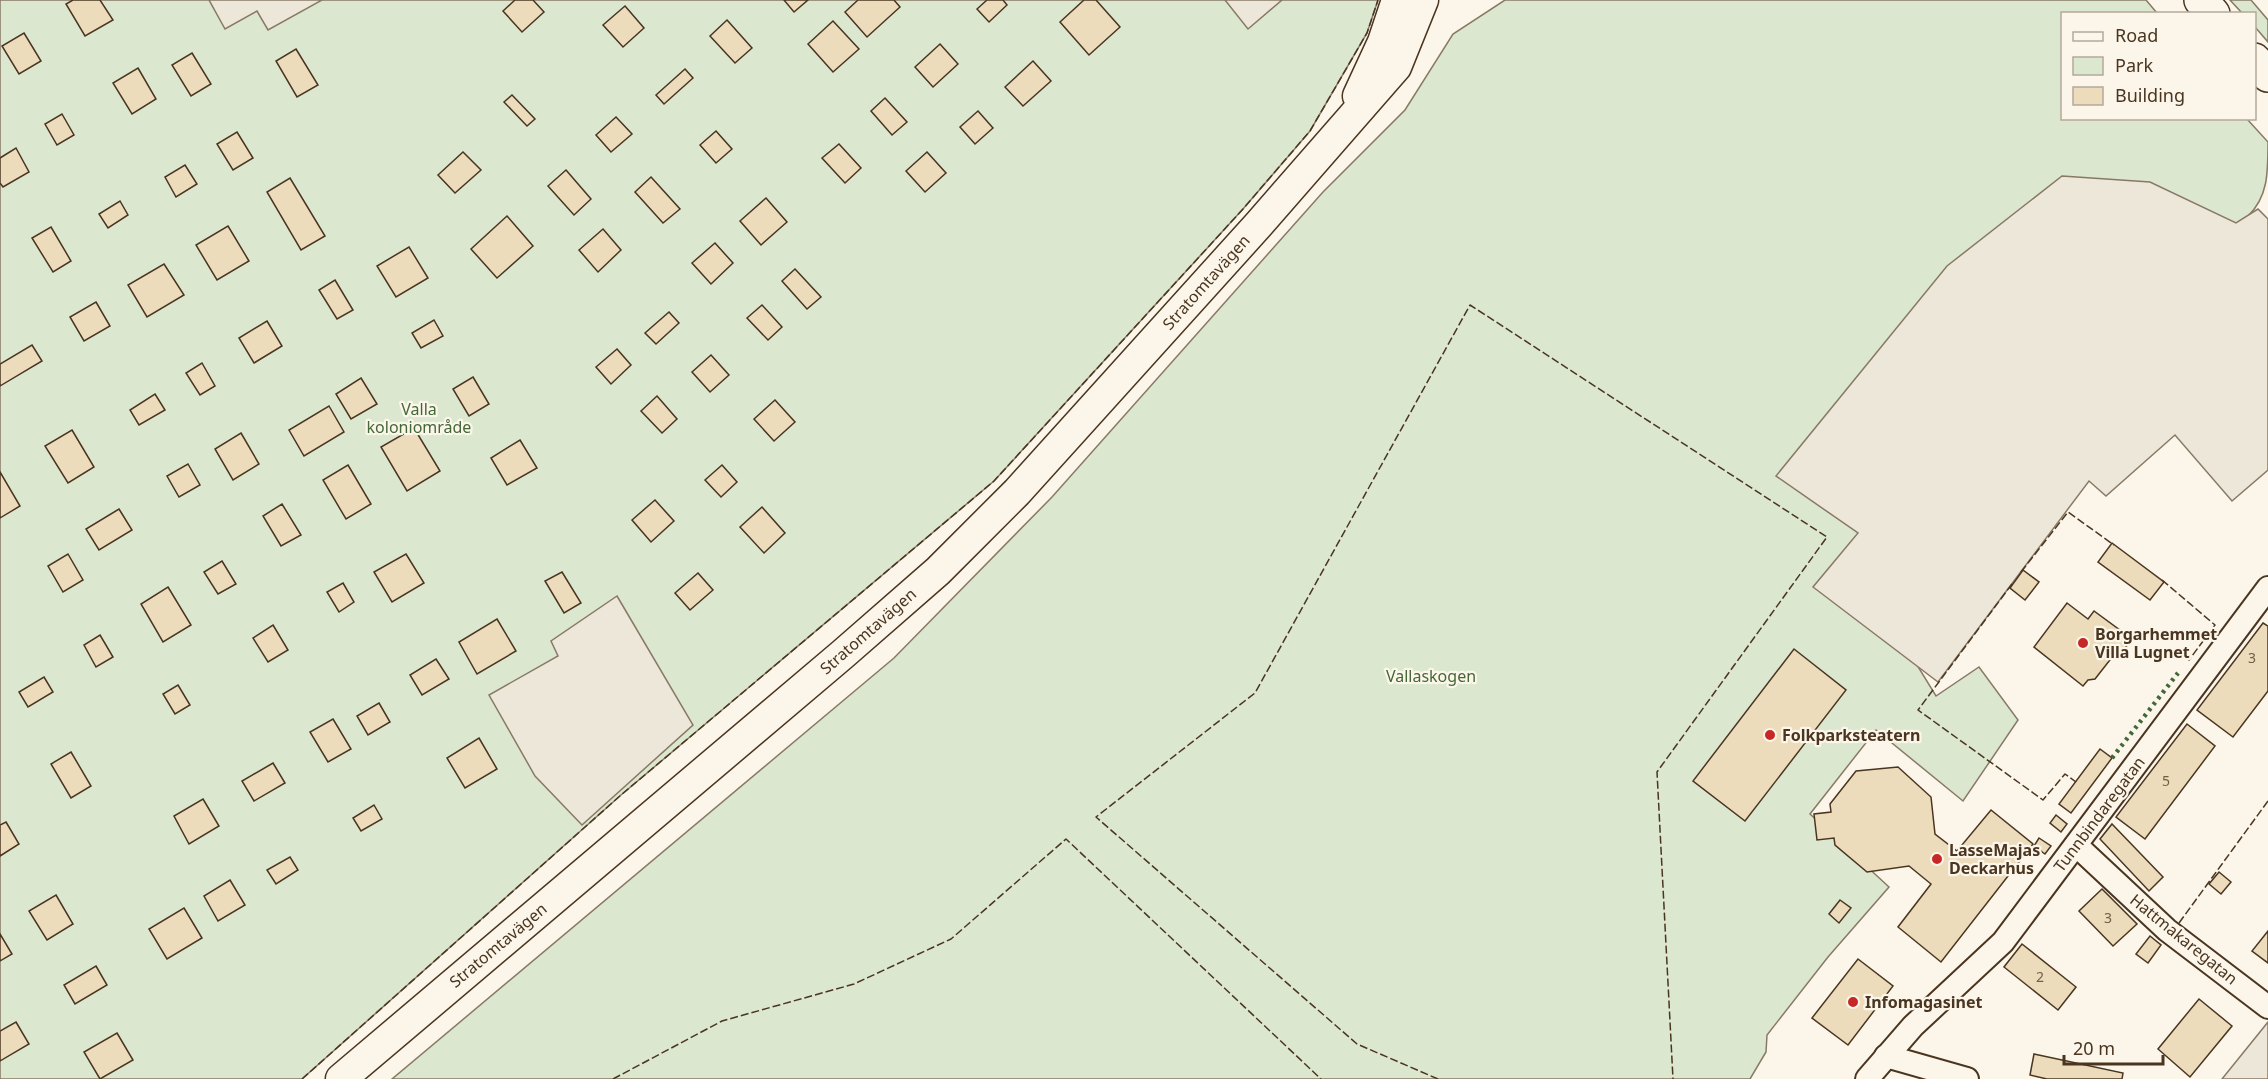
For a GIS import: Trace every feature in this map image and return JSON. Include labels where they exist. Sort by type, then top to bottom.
[{"type":"main road","points":[[2201,0],[2211,12]]},
{"type":"main road","points":[[2256,62],[2268,75]]},
{"type":"street","name":"Stratomtavägen","points":[[1342,128],[1383,42],[1397,0]]},
{"type":"street","name":"Stratomtavägen","points":[[341,1079],[938,571],[1017,492],[1396,67],[1424,0]]},
{"type":"street","name":"Tunnbindaregatan","points":[[1867,1079],[1886,1056],[2003,942],[2268,588]]},
{"type":"street","name":"Hattmakaregatan","points":[[2076,845],[2167,930],[2268,1006]]},
{"type":"street","points":[[1886,1056],[1967,1079]]},
{"type":"green space","name":"Valla koloniområde","points":[[0,0],[1378,0],[1367,33],[1310,131],[1243,209],[994,481],[621,795],[302,1079],[0,1079]]},
{"type":"green space","name":"Vallaskogen","points":[[1505,0],[2146,0],[2156,12],[2061,12],[2061,120],[2248,120],[2268,142],[2266,184],[2255,209],[1866,582],[1936,696],[1979,667],[2018,720],[1963,801],[1876,730],[1810,814],[1889,887],[1828,957],[1767,1035],[1766,1052],[1750,1079],[392,1079],[894,658],[1052,497],[1323,192],[1405,110],[1453,34]]},
{"type":"green space","points":[[2230,0],[2251,0],[2268,20],[2268,42],[2256,28],[2256,12],[2241,12]]},
{"type":"shaded area","points":[[209,0],[322,0],[268,30],[257,11],[225,29]]},
{"type":"shaded area","points":[[1225,0],[1282,0],[1248,29]]},
{"type":"shaded area","points":[[2062,176],[2150,182],[2236,223],[2258,209],[2268,219],[2268,470],[2232,501],[2175,435],[2106,496],[2089,481],[1938,682],[1813,587],[1858,533],[1776,476],[1947,266]]},
{"type":"shaded area","points":[[617,596],[693,725],[582,825],[535,776],[489,695],[558,656],[551,641]]},
{"type":"shaded area","points":[[2268,1022],[2268,1079],[2222,1079]]},
{"type":"building","points":[[73,0],[100,0],[113,20],[85,36],[66,4]]},
{"type":"building","points":[[515,0],[533,0],[544,12],[522,32],[503,11]]},
{"type":"building","points":[[784,0],[808,0],[794,12]]},
{"type":"building","points":[[858,0],[894,0],[900,7],[867,37],[845,12]]},
{"type":"building","points":[[987,0],[1003,0],[1007,5],[989,22],[977,9]]},
{"type":"building","points":[[1084,0],[1096,0],[1120,27],[1089,55],[1060,22]]},
{"type":"building","points":[[625,6],[644,28],[623,47],[603,25]]},
{"type":"building","points":[[727,20],[752,48],[735,63],[710,36]]},
{"type":"building","points":[[833,21],[859,49],[833,72],[808,44]]},
{"type":"building","points":[[24,33],[41,61],[19,74],[2,46]]},
{"type":"building","points":[[940,44],[958,64],[933,87],[915,67]]},
{"type":"building","points":[[296,49],[318,85],[297,97],[276,61]]},
{"type":"building","points":[[192,53],[211,84],[191,96],[172,65]]},
{"type":"building","points":[[1033,61],[1051,81],[1023,106],[1005,87]]},
{"type":"building","points":[[138,68],[156,99],[132,114],[113,83]]},
{"type":"building","points":[[685,69],[693,78],[664,104],[656,95]]},
{"type":"building","points":[[512,95],[535,119],[527,126],[504,102]]},
{"type":"building","points":[[885,98],[907,122],[892,135],[871,111]]},
{"type":"building","points":[[978,111],[993,128],[975,144],[960,127]]},
{"type":"building","points":[[62,114],[74,135],[57,145],[45,124]]},
{"type":"building","points":[[616,117],[632,134],[611,152],[596,135]]},
{"type":"building","points":[[716,131],[732,149],[716,163],[700,145]]},
{"type":"building","points":[[237,132],[253,158],[233,170],[217,144]]},
{"type":"building","points":[[839,144],[861,168],[845,183],[822,158]]},
{"type":"building","points":[[16,148],[29,172],[3,187],[0,183],[0,158]]},
{"type":"building","points":[[463,152],[481,170],[455,193],[438,175]]},
{"type":"building","points":[[927,152],[946,173],[925,192],[906,171]]},
{"type":"building","points":[[185,165],[197,184],[176,197],[165,177]]},
{"type":"building","points":[[566,170],[591,199],[574,215],[548,186]]},
{"type":"building","points":[[651,177],[680,209],[663,223],[635,192]]},
{"type":"building","points":[[290,178],[325,236],[301,250],[267,192]]},
{"type":"building","points":[[766,198],[787,222],[761,245],[740,221]]},
{"type":"building","points":[[120,201],[128,215],[108,228],[99,214]]},
{"type":"building","points":[[507,216],[533,246],[497,278],[471,249]]},
{"type":"building","points":[[228,226],[249,261],[217,280],[196,245]]},
{"type":"building","points":[[51,227],[71,261],[53,272],[32,238]]},
{"type":"building","points":[[603,229],[621,250],[598,272],[579,250]]},
{"type":"building","points":[[715,243],[733,263],[711,284],[692,263]]},
{"type":"building","points":[[409,247],[428,278],[396,297],[377,266]]},
{"type":"building","points":[[164,264],[184,295],[147,317],[128,285]]},
{"type":"building","points":[[795,269],[821,297],[807,309],[782,281]]},
{"type":"building","points":[[335,280],[353,310],[337,319],[319,290]]},
{"type":"building","points":[[96,302],[110,326],[84,341],[70,317]]},
{"type":"building","points":[[762,305],[782,327],[768,340],[747,318]]},
{"type":"building","points":[[669,312],[679,323],[656,344],[645,333]]},
{"type":"building","points":[[434,320],[443,336],[421,348],[412,333]]},
{"type":"building","points":[[267,321],[282,346],[254,363],[239,338]]},
{"type":"building","points":[[32,345],[42,361],[0,386],[0,364]]},
{"type":"building","points":[[617,349],[631,365],[611,384],[596,367]]},
{"type":"building","points":[[711,355],[729,375],[710,392],[692,372]]},
{"type":"building","points":[[202,363],[215,386],[200,395],[186,373]]},
{"type":"building","points":[[473,377],[489,404],[469,416],[453,389]]},
{"type":"building","points":[[361,378],[377,404],[351,419],[336,394]]},
{"type":"building","points":[[155,394],[165,410],[139,425],[130,410]]},
{"type":"building","points":[[657,396],[677,419],[662,433],[641,411]]},
{"type":"building","points":[[775,400],[795,422],[774,441],[754,419]]},
{"type":"building","points":[[329,406],[344,432],[304,456],[289,430]]},
{"type":"building","points":[[414,428],[440,471],[407,491],[381,447]]},
{"type":"building","points":[[72,430],[94,467],[68,483],[45,446]]},
{"type":"building","points":[[241,433],[259,464],[233,480],[215,449]]},
{"type":"building","points":[[520,440],[537,468],[507,485],[491,458]]},
{"type":"building","points":[[188,464],[200,485],[179,497],[167,476]]},
{"type":"building","points":[[348,465],[371,504],[346,519],[323,480]]},
{"type":"building","points":[[722,465],[737,482],[721,497],[705,480]]},
{"type":"building","points":[[0,472],[20,506],[0,518]]},
{"type":"building","points":[[655,500],[674,521],[651,542],[632,520]]},
{"type":"building","points":[[282,504],[301,535],[281,546],[263,516]]},
{"type":"building","points":[[762,507],[785,533],[764,553],[740,527]]},
{"type":"building","points":[[119,509],[132,530],[99,550],[86,529]]},
{"type":"building","points":[[2112,543],[2164,582],[2150,600],[2098,562]]},
{"type":"building","points":[[68,554],[83,580],[63,592],[48,566]]},
{"type":"building","points":[[406,554],[424,583],[392,602],[374,572]]},
{"type":"building","points":[[222,561],[236,584],[218,594],[204,572]]},
{"type":"building","points":[[2023,570],[2039,582],[2025,600],[2010,588]]},
{"type":"building","points":[[562,572],[581,603],[564,613],[545,581]]},
{"type":"building","points":[[698,573],[713,590],[690,610],[675,593]]},
{"type":"building","points":[[343,583],[354,602],[339,612],[327,592]]},
{"type":"building","points":[[168,587],[191,625],[163,642],[141,604]]},
{"type":"building","name":"Borgarhemmet Villa Lugnet","points":[[2067,603],[2088,619],[2094,611],[2132,639],[2117,659],[2113,656],[2095,679],[2088,680],[2083,686],[2034,647]]},
{"type":"building","points":[[497,619],[516,651],[477,674],[459,642]]},
{"type":"building","points":[[2263,623],[2268,626],[2268,691],[2233,737],[2197,710]]},
{"type":"building","points":[[273,625],[288,650],[268,662],[253,638]]},
{"type":"building","points":[[100,635],[113,657],[96,667],[84,645]]},
{"type":"building","name":"Folkparksteatern","points":[[1794,649],[1846,690],[1745,821],[1693,781]]},
{"type":"building","points":[[436,659],[449,679],[422,695],[410,675]]},
{"type":"building","points":[[44,677],[53,692],[28,707],[19,692]]},
{"type":"building","points":[[178,685],[190,705],[175,714],[163,694]]},
{"type":"building","points":[[379,703],[390,722],[368,735],[357,716]]},
{"type":"building","points":[[333,719],[351,749],[328,762],[310,732]]},
{"type":"building","points":[[2187,724],[2215,746],[2145,839],[2116,817]]},
{"type":"building","points":[[479,738],[497,769],[465,788],[447,758]]},
{"type":"building","points":[[2100,749],[2112,758],[2071,813],[2059,804]]},
{"type":"building","points":[[71,752],[91,786],[71,798],[51,764]]},
{"type":"building","points":[[273,763],[285,783],[254,801],[242,781]]},
{"type":"building","name":"LasseMajas Deckarhus","points":[[1898,767],[1931,797],[1935,834],[1957,851],[1991,810],[2033,844],[1941,962],[1898,927],[1931,884],[1909,866],[1867,872],[1835,845],[1834,838],[1817,840],[1814,814],[1831,812],[1830,804],[1856,771]]},
{"type":"building","points":[[203,799],[219,826],[189,844],[174,816]]},
{"type":"building","points":[[374,805],[382,819],[361,831],[353,818]]},
{"type":"building","points":[[2056,815],[2067,824],[2061,832],[2050,823]]},
{"type":"building","points":[[6,822],[19,844],[0,856],[0,825]]},
{"type":"building","points":[[2112,824],[2163,877],[2149,891],[2100,839]]},
{"type":"building","points":[[2039,838],[2051,846],[2045,854],[2034,846]]},
{"type":"building","points":[[290,857],[298,870],[276,884],[267,870]]},
{"type":"building","points":[[2219,872],[2231,882],[2221,894],[2209,884]]},
{"type":"building","points":[[230,880],[245,905],[218,921],[204,896]]},
{"type":"building","points":[[2102,889],[2137,924],[2113,946],[2079,911]]},
{"type":"building","points":[[56,895],[73,924],[47,940],[29,911]]},
{"type":"building","points":[[1840,900],[1851,908],[1839,923],[1829,914]]},
{"type":"building","points":[[184,908],[202,938],[167,959],[149,929]]},
{"type":"building","points":[[2268,931],[2268,963],[2252,951]]},
{"type":"building","points":[[0,934],[12,954],[0,961]]},
{"type":"building","points":[[2150,936],[2161,945],[2148,963],[2136,954]]},
{"type":"building","points":[[2022,944],[2076,987],[2058,1010],[2004,967]]},
{"type":"building","name":"Infomagasinet","points":[[1858,959],[1893,986],[1848,1045],[1812,1018]]},
{"type":"building","points":[[96,966],[107,985],[75,1004],[64,985]]},
{"type":"building","points":[[2199,999],[2232,1026],[2190,1077],[2158,1049]]},
{"type":"building","points":[[16,1022],[29,1044],[0,1061],[0,1031]]},
{"type":"building","points":[[117,1033],[133,1060],[100,1079],[84,1052]]},
{"type":"building","points":[[2034,1054],[2123,1073],[2122,1079],[2047,1079],[2030,1075]]},
{"type":"hedge","points":[[2112,758],[2178,673]]},
{"type":"fence","points":[[302,1079],[621,795],[994,481],[1243,209],[1310,131],[1367,33],[1378,0]]},
{"type":"fence","points":[[1438,1079],[1357,1044],[1096,817],[1255,693],[1470,305],[1827,537],[1657,772],[1673,1079]]},
{"type":"fence","points":[[2021,572],[2068,512],[2114,545]]},
{"type":"fence","points":[[2162,580],[2215,625],[2189,660],[2181,654]]},
{"type":"fence","points":[[2012,584],[1918,710],[2043,800],[2065,774],[2076,782]]},
{"type":"fence","points":[[2179,923],[2268,801]]},
{"type":"fence","points":[[613,1079],[722,1021],[854,984],[951,939],[1066,839],[1321,1079]]},
{"type":"place","name":"Borgarhemmet Villa Lugnet","points":[[2083,643]]},
{"type":"place","name":"Folkparksteatern","points":[[1770,735]]},
{"type":"place","name":"LasseMajas Deckarhus","points":[[1937,859]]},
{"type":"place","name":"Infomagasinet","points":[[1853,1002]]}]
